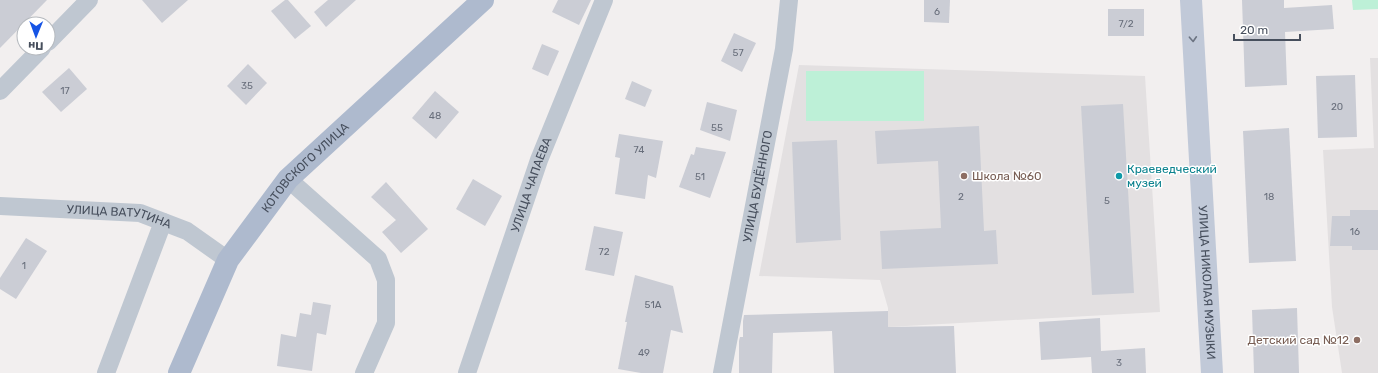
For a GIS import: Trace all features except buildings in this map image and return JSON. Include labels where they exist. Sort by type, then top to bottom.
[{"type":"main road","name":"КОТОВСКОГО УЛИЦА","points":[[179,373],[228,260],[288,179],[483,0]]},
{"type":"main road","name":"УЛИЦА НИКОЛАЯ МУЗЫКИ","points":[[1191,0],[1212,373]]},
{"type":"street","points":[[56,34],[89,0]]},
{"type":"street","name":"УЛИЦА ЧАПАЕВА","points":[[467,373],[539,160],[604,0]]},
{"type":"street","name":"УЛИЦА БУДЁННОГО","points":[[722,373],[784,49],[790,0]]},
{"type":"street","points":[[0,91],[34,56]]},
{"type":"street","points":[[288,179],[378,259],[381,266],[386,280],[386,324],[364,373]]},
{"type":"street","name":"УЛИЦА ВАТУТИНА","points":[[0,206],[140,213],[187,231],[228,260]]},
{"type":"street","points":[[106,373],[163,222]]},
{"type":"shaded area","points":[[1370,58],[1378,58],[1378,373],[1342,373],[1332,307],[1323,150],[1374,148]]},
{"type":"shaded area","name":"Школа №60","points":[[799,65],[1145,76],[1160,312],[888,327],[888,308],[880,280],[759,276]]},
{"type":"green space","points":[[1352,0],[1378,0],[1378,9],[1353,10]]},
{"type":"green space","points":[[806,71],[924,71],[924,121],[806,121]]},
{"type":"place","name":"Школа №60","points":[[964,176]]},
{"type":"place","name":"Краеведческий музей","points":[[1119,176]]},
{"type":"place","name":"Детский сад №12","points":[[1357,340]]}]
